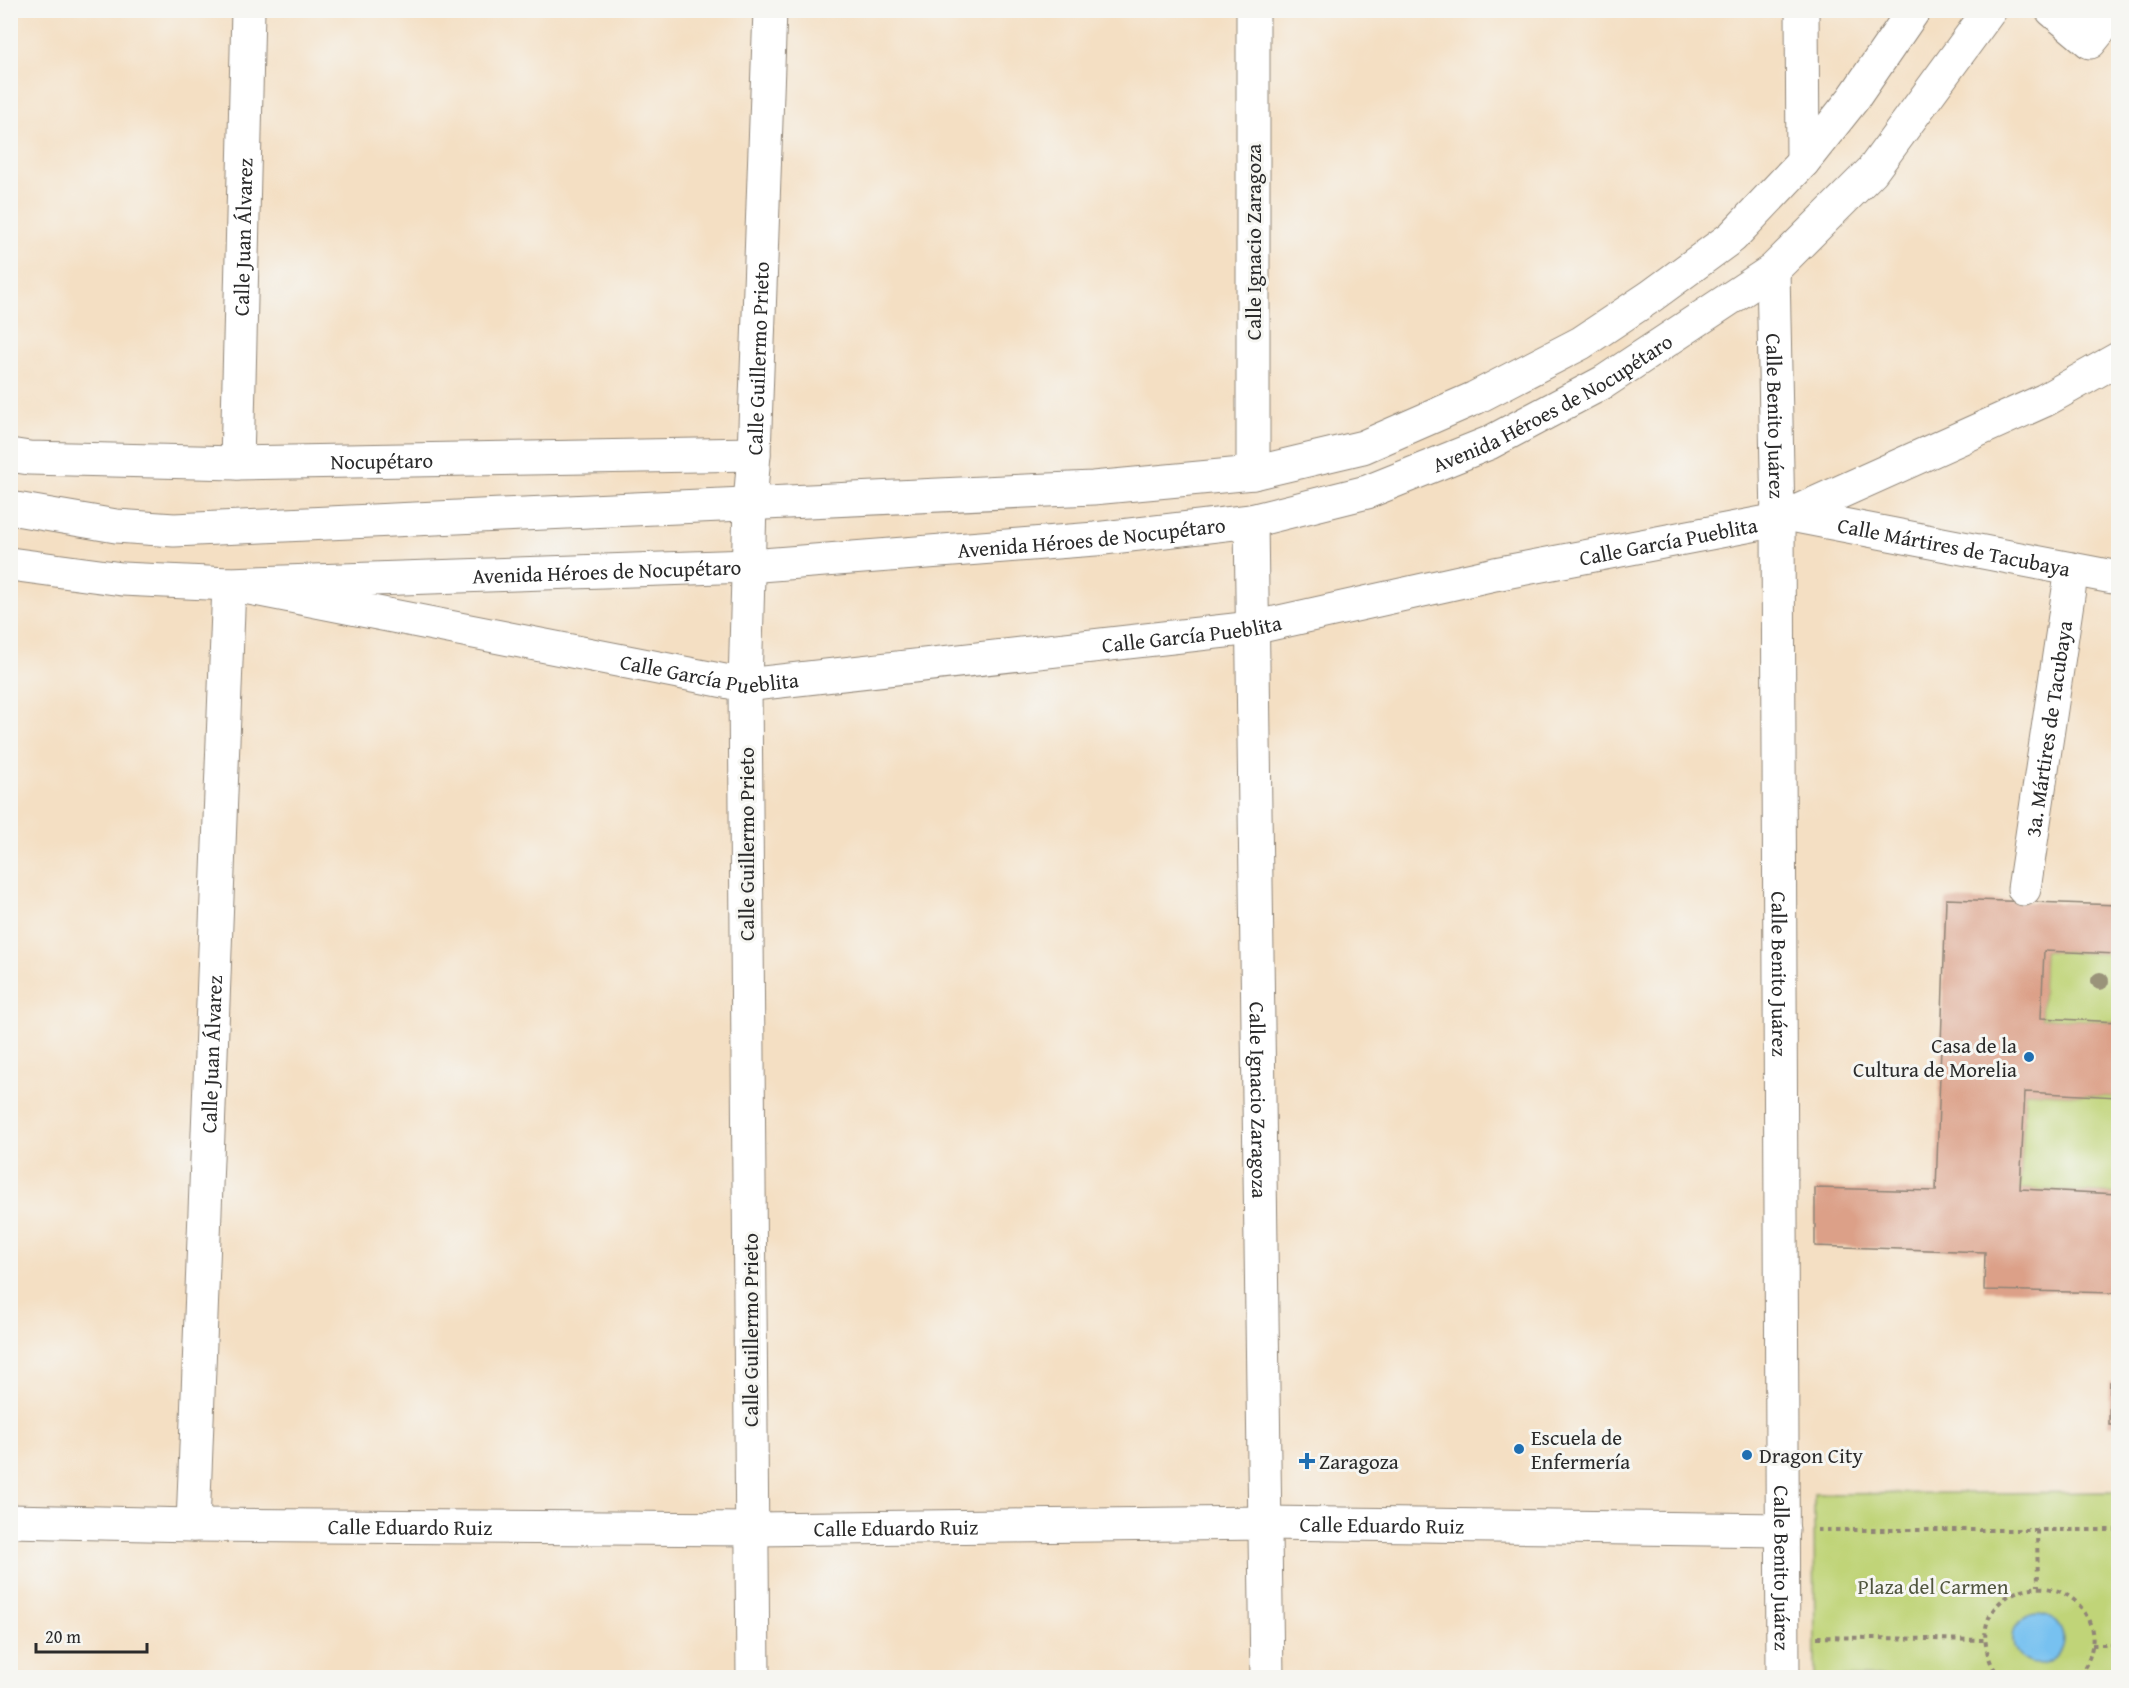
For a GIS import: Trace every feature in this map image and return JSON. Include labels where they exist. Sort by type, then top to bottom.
[{"type":"street","name":"Calle Juan Álvarez","points":[[237,463],[248,10]]},
{"type":"street","name":"Calle Guillermo Prieto","points":[[753,1677],[745,685],[770,10]]},
{"type":"street","name":"Calle Ignacio Zaragoza","points":[[1253,10],[1253,473]]},
{"type":"street","points":[[1802,10],[1803,162]]},
{"type":"street","name":"Avenida Héroes de Nocupétaro","points":[[10,508],[116,526],[174,530],[1093,488],[1253,473],[1363,447],[1475,398],[1581,344],[1732,237],[1803,162],[1852,99],[1914,10]]},
{"type":"street","name":"Avenida Héroes de Nocupétaro","points":[[10,564],[122,579],[229,584],[749,566],[1095,539],[1251,521],[1367,492],[1489,443],[1604,382],[1773,270],[1872,171],[1990,10]]},
{"type":"street","points":[[2052,10],[2090,42],[2116,10]]},
{"type":"street","name":"Calle Benito Juárez","points":[[1773,270],[1784,517],[1783,1677]]},
{"type":"street","name":"Calle García Pueblita","points":[[229,584],[745,685],[1252,628],[1495,574],[1784,517],[2045,400],[2118,359]]},
{"type":"street","name":"Nocupétaro","points":[[10,455],[28,458],[237,463],[754,454]]},
{"type":"street","name":"Calle Mártires de Tacubaya","points":[[1784,517],[2118,578]]},
{"type":"street","name":"Calle Ignacio Zaragoza","points":[[1251,521],[1267,1677]]},
{"type":"street","name":"3a. Mártires de Tacubaya","points":[[2024,889],[2072,569]]},
{"type":"street","name":"Calle Juan Álvarez","points":[[193,1525],[229,584]]},
{"type":"street","name":"Calle Eduardo Ruiz","points":[[10,1521],[193,1525],[752,1529],[1265,1523],[1783,1530]]},
{"type":"path","points":[[1783,1530],[2118,1530]]},
{"type":"path","points":[[2037,1530],[2038,1586]]},
{"type":"path","points":[[2001,1677],[1987,1656],[1985,1640],[1987,1623],[1995,1608],[2007,1597],[2038,1586],[2052,1588],[2066,1594],[2078,1603],[2086,1615],[2091,1630],[2092,1645],[2088,1659],[2076,1677]]},
{"type":"path","points":[[1784,1636],[1985,1640]]},
{"type":"path","points":[[2092,1645],[2118,1645]]},
{"type":"green space","points":[[2044,951],[2118,954],[2118,1022],[2041,1018]]},
{"type":"green space","points":[[2025,1092],[2118,1097],[2118,1194],[2020,1189]]},
{"type":"green space","name":"Plaza del Carmen","points":[[2118,1492],[2118,1677],[1815,1677],[1814,1494]],"holes":[[[2037,1615],[2053,1620],[2058,1626],[2013,1641],[2015,1631],[2032,1617]]]},
{"type":"water","points":[[2038,1614],[2047,1616],[2058,1625],[2063,1639],[2061,1648],[2052,1659],[2038,1664],[2029,1662],[2018,1653],[2013,1639],[2015,1630],[2024,1619]]},
{"type":"building","name":"Casa de la Cultura de Morelia","points":[[1946,899],[2118,905],[2118,954],[2044,951],[2041,1018],[2118,1022],[2118,1097],[2025,1092],[2020,1189],[2118,1194],[2118,1293],[1984,1290],[1985,1252],[1815,1246],[1815,1188],[1936,1191]]},
{"type":"building","points":[[2110,1382],[2118,1382],[2118,1425],[2109,1425]]},
{"type":"place","name":"Casa de la Cultura de Morelia","points":[[2029,1057]]},
{"type":"place","name":"Escuela de Enfermería","points":[[1519,1449]]},
{"type":"place","name":"Dragon City","points":[[1747,1455]]},
{"type":"place","name":"Zaragoza","points":[[1307,1461]]}]
